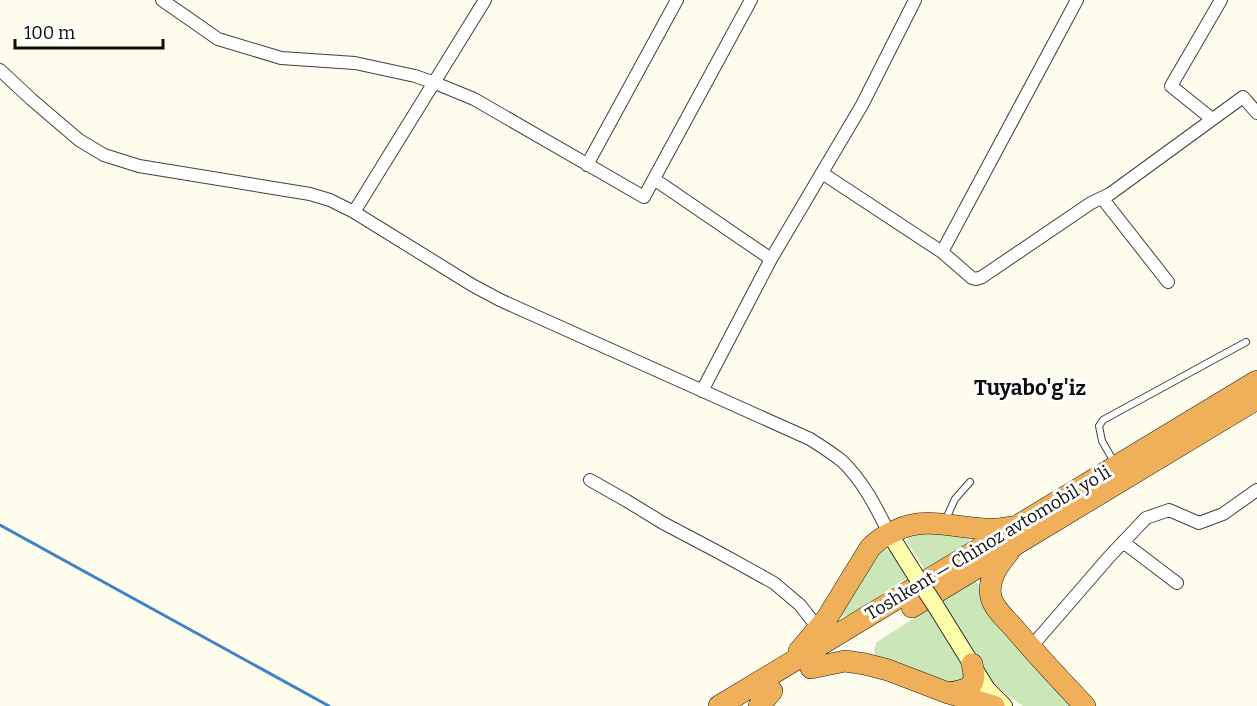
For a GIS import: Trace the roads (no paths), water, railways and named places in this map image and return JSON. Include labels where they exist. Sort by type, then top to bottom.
[{"type":"highway","name":"Toshkent — Chinoz avtomobil yoʻli","points":[[1098,486],[1117,466],[1257,381]]},
{"type":"highway","name":"Toshkent — Chinoz avtomobil yoʻli","points":[[719,706],[1098,486],[1257,399]]},
{"type":"highway","points":[[784,667],[826,618],[870,548],[889,533],[913,523],[945,523],[994,529],[1017,535],[994,574],[990,589],[993,603],[1085,706]]},
{"type":"highway","name":"Toshkent — Chinoz avtomobil yoʻli","points":[[747,706],[765,699],[1017,535]]},
{"type":"highway","points":[[811,668],[845,661],[855,662],[888,670],[948,693],[994,706]]},
{"type":"highway","points":[[948,693],[961,691],[972,683],[975,676],[972,664]]},
{"type":"main road","points":[[889,533],[987,689],[1004,706]]},
{"type":"street","points":[[162,0],[218,39],[281,58],[355,63],[415,76],[435,83],[474,99],[513,120],[644,197],[751,0]]},
{"type":"street","points":[[354,212],[485,0]]},
{"type":"street","points":[[587,165],[677,0]]},
{"type":"street","points":[[702,391],[771,259],[862,105],[915,0]]},
{"type":"street","points":[[942,252],[1077,0]]},
{"type":"street","points":[[1212,119],[1171,86],[1221,0]]},
{"type":"street","points":[[0,70],[79,140],[104,155],[139,166],[310,194],[330,200],[354,212],[500,300],[810,439],[842,461],[862,484],[889,533]]},
{"type":"street","points":[[822,173],[942,252],[976,279],[982,278],[1091,203],[1110,194],[1243,97],[1257,113]]},
{"type":"street","points":[[654,179],[771,259]]},
{"type":"street","points":[[1102,198],[1168,282]]},
{"type":"street","points":[[590,480],[663,523],[774,583],[800,605],[818,628]]},
{"type":"street","points":[[1031,648],[1109,557],[1146,518],[1169,510],[1199,523],[1223,513],[1257,490]]},
{"type":"street","points":[[1123,542],[1177,583]]},
{"type":"lane","points":[[1117,466],[1102,441],[1099,426],[1104,420],[1246,342]]},
{"type":"lane","points":[[945,523],[955,499],[970,482]]},
{"type":"waterway","points":[[0,525],[329,706]]},
{"type":"district","name":"Tuyabo'g'iz","points":[[1030,388]]}]
